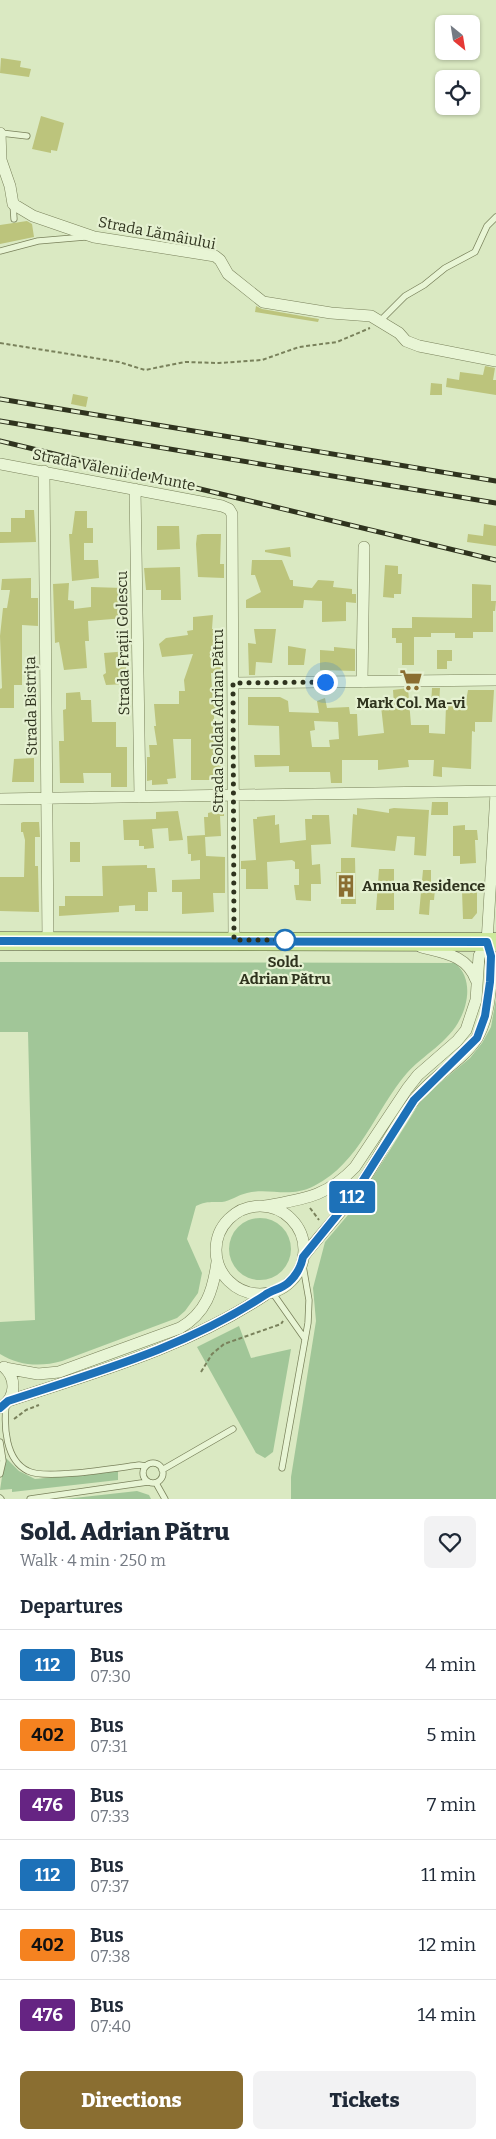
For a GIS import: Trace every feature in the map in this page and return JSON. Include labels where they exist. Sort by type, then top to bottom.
[{"type":"main road","points":[[0,941],[491,942]]},
{"type":"street","points":[[0,133],[1,160],[10,186],[13,204]]},
{"type":"street","name":"Strada Lămâiului","points":[[13,204],[27,213],[94,237],[215,256],[228,274],[263,302],[331,313],[366,315],[380,320],[399,333],[406,341],[419,346],[496,361]]},
{"type":"street","name":"Strada Vălenii de Munte","points":[[0,464],[222,506]]},
{"type":"street","name":"Strada Bistrița","points":[[44,471],[48,941]]},
{"type":"street","name":"Strada Frații Golescu","points":[[135,489],[140,797]]},
{"type":"street","name":"Strada Soldat Adrian Pătru","points":[[222,506],[229,509],[232,514],[234,940]]},
{"type":"street","points":[[362,682],[364,547]]},
{"type":"street","points":[[233,683],[496,680]]},
{"type":"street","points":[[0,799],[496,792],[490,982],[488,1004],[477,1038],[414,1100],[355,1193],[303,1258],[294,1276],[288,1283],[232,1316],[187,1339],[5,1404]]},
{"type":"street","points":[[404,942],[458,957],[472,970],[477,982]]},
{"type":"street","points":[[3,1366],[32,1373],[59,1372],[180,1328],[189,1322],[206,1303],[214,1282],[217,1262],[217,1241],[226,1221],[244,1209],[305,1199],[324,1192],[345,1177],[365,1153],[418,1075],[457,1041],[472,1016],[479,956],[491,942]]},
{"type":"street","points":[[490,982],[496,970]]},
{"type":"street","points":[[265,1206],[287,1214],[295,1223],[302,1239],[303,1258]]},
{"type":"street","points":[[217,1262],[222,1274],[231,1284],[242,1290],[270,1292]]},
{"type":"street","points":[[3,1366],[10,1374],[13,1388],[5,1404]]},
{"type":"lane","points":[[0,133],[27,136]]},
{"type":"lane","points":[[13,204],[14,219]]},
{"type":"lane","points":[[380,320],[405,296],[424,285],[445,268],[475,252],[487,226],[496,217]]},
{"type":"lane","points":[[0,251],[38,241],[94,237]]},
{"type":"lane","points":[[282,1468],[310,1304],[303,1258]]},
{"type":"lane","points":[[270,1292],[288,1313],[305,1339]]},
{"type":"lane","points":[[5,1404],[5,1431],[12,1452],[28,1472],[48,1475],[155,1464],[162,1470],[162,1476],[156,1483]]},
{"type":"lane","points":[[162,1470],[233,1429]]},
{"type":"lane","points":[[0,1442],[3,1461],[0,1474]]},
{"type":"lane","points":[[146,1466],[143,1474],[148,1482]]},
{"type":"lane","points":[[30,1499],[148,1482],[156,1483]]},
{"type":"lane","points":[[156,1483],[165,1499]]},
{"type":"path","points":[[0,343],[119,362],[145,370],[184,362],[219,363],[270,358],[299,347],[337,342],[358,334],[380,320]]},
{"type":"path","points":[[305,1199],[326,1227]]},
{"type":"path","points":[[201,1372],[212,1354],[224,1344],[281,1324],[288,1313]]},
{"type":"path","points":[[5,1422],[19,1418],[26,1410],[39,1405]]},
{"type":"green space","points":[[0,962],[455,963],[464,975],[467,998],[460,1019],[449,1035],[407,1073],[355,1150],[330,1176],[305,1190],[296,1192],[255,1192],[222,1202],[199,1204],[196,1206],[187,1239],[202,1273],[198,1293],[185,1311],[177,1318],[62,1361],[38,1365],[15,1361],[0,1354],[0,1322],[35,1320],[28,1032],[0,1032]]},
{"type":"green space","points":[[496,999],[496,1499],[291,1499],[291,1477],[316,1321],[313,1288],[325,1242],[353,1209],[420,1102],[470,1058],[482,1043],[491,1027]]},
{"type":"green space","points":[[254,1218],[266,1218],[282,1227],[289,1237],[291,1249],[289,1261],[282,1271],[266,1280],[254,1280],[243,1275],[234,1266],[229,1255],[229,1243],[234,1232],[243,1223]]},
{"type":"green space","points":[[239,1326],[251,1358],[291,1349],[273,1452],[265,1458],[256,1453],[197,1347]]},
{"type":"green space","points":[[5,1457],[19,1471],[35,1479],[118,1471],[118,1480],[12,1492],[12,1489],[0,1490]]},
{"type":"green space","points":[[137,1491],[149,1495],[151,1499],[65,1499]]},
{"type":"building","points":[[1,58],[21,61],[20,67],[31,69],[29,77],[0,73]]},
{"type":"building","points":[[41,116],[64,123],[57,151],[51,150],[51,153],[32,149]]},
{"type":"building","points":[[27,221],[32,224],[34,237],[0,244],[0,225]]},
{"type":"building","points":[[256,306],[262,309],[319,319],[318,322],[255,312]]},
{"type":"building","points":[[485,366],[495,368],[493,380],[496,380],[496,395],[446,387],[447,378],[459,380],[460,372],[483,375]]},
{"type":"building","points":[[431,383],[442,384],[442,395],[430,395]]},
{"type":"building","points":[[73,394],[88,397],[86,407],[71,404]]},
{"type":"building","points":[[25,510],[34,510],[36,542],[0,543],[0,532],[11,532],[11,518],[25,518]]},
{"type":"building","points":[[75,511],[87,511],[87,528],[93,528],[93,543],[84,543],[84,560],[98,560],[99,578],[72,581],[69,534],[72,534]]},
{"type":"building","points":[[484,524],[496,526],[496,546],[467,542],[468,534],[483,536]]},
{"type":"building","points":[[157,526],[179,526],[180,549],[157,550]]},
{"type":"building","points":[[221,534],[220,564],[224,564],[224,578],[198,577],[196,544],[197,535]]},
{"type":"building","points":[[290,547],[291,557],[265,552],[265,550]]},
{"type":"building","points":[[252,560],[282,560],[290,580],[293,580],[293,586],[312,588],[318,580],[334,581],[333,587],[352,589],[352,594],[356,594],[356,603],[346,602],[346,621],[322,622],[322,601],[304,600],[303,608],[246,608],[246,600],[261,592],[255,575],[251,575]]},
{"type":"building","points":[[385,565],[398,566],[398,574],[402,574],[401,594],[394,594],[394,598],[383,597]]},
{"type":"building","points":[[180,567],[181,600],[161,600],[161,590],[146,590],[144,568]]},
{"type":"building","points":[[31,578],[31,598],[38,598],[38,626],[22,625],[22,685],[14,685],[14,708],[0,708],[0,689],[2,688],[0,636],[3,608],[7,608],[10,590],[1,590],[2,579]]},
{"type":"building","points":[[69,583],[68,600],[74,601],[74,609],[91,607],[91,587],[123,588],[125,618],[88,621],[89,641],[85,641],[87,668],[64,670],[59,642],[55,643],[53,584]]},
{"type":"building","points":[[472,584],[491,585],[491,601],[496,601],[495,611],[493,611],[493,632],[473,632],[473,638],[455,638],[455,633],[431,633],[431,637],[414,637],[414,665],[402,665],[402,643],[396,643],[396,638],[392,638],[392,628],[412,628],[412,617],[472,618]]},
{"type":"building","points":[[213,615],[212,629],[221,629],[220,645],[224,646],[221,673],[211,673],[213,703],[219,704],[218,715],[214,715],[214,737],[221,737],[221,780],[191,780],[191,739],[173,739],[176,778],[167,779],[168,784],[152,785],[152,780],[147,781],[147,757],[150,757],[149,745],[157,745],[154,726],[156,726],[154,704],[179,704],[179,691],[185,691],[184,680],[193,654],[162,657],[159,644],[166,638],[188,635],[187,631],[193,630],[193,617]]},
{"type":"building","points":[[254,629],[276,629],[272,663],[256,662],[255,675],[249,675],[248,643],[256,644]]},
{"type":"building","points":[[288,646],[306,649],[304,665],[288,665]]},
{"type":"building","points":[[334,647],[355,649],[355,671],[320,670],[320,650],[334,651]]},
{"type":"building","points":[[437,650],[452,650],[452,661],[447,661],[447,669],[437,669]]},
{"type":"building","points":[[129,651],[130,662],[126,663],[127,684],[106,685],[103,675],[106,673],[104,653]]},
{"type":"building","points":[[408,688],[411,725],[429,725],[429,733],[445,734],[446,705],[465,707],[468,690],[494,690],[492,722],[475,722],[475,732],[472,731],[471,769],[442,767],[442,777],[433,776],[434,760],[408,760],[409,767],[378,770],[378,760],[342,760],[342,783],[331,783],[330,772],[289,772],[289,766],[255,767],[254,755],[280,755],[279,726],[248,725],[248,697],[280,697],[288,701],[289,712],[319,713],[317,701],[325,698],[327,708],[349,707],[350,714],[357,714],[358,736],[384,733],[381,706],[394,705],[393,690]],"holes":[[[314,721],[338,722],[339,739],[329,740],[330,747],[312,747],[310,731],[315,730]]]},
{"type":"building","points":[[432,688],[440,688],[439,705],[431,705]]},
{"type":"building","points":[[80,692],[81,700],[91,700],[92,722],[116,722],[116,747],[127,747],[127,787],[111,787],[111,773],[83,773],[84,783],[60,783],[59,741],[64,741],[63,710],[66,709],[66,693]]},
{"type":"building","points":[[34,758],[34,782],[12,782],[14,759]]},
{"type":"building","points":[[432,802],[448,802],[448,815],[431,815]]},
{"type":"building","points":[[224,805],[224,816],[220,816],[221,836],[205,837],[206,856],[225,857],[225,893],[213,893],[214,912],[182,914],[182,892],[172,892],[172,880],[200,879],[200,860],[191,861],[191,854],[188,854],[187,836],[205,835],[204,817],[208,817],[208,813],[212,812],[211,806]]},
{"type":"building","points":[[357,808],[389,813],[389,809],[394,808],[429,810],[426,856],[414,855],[415,837],[397,836],[395,851],[351,847],[353,814],[357,815]]},
{"type":"building","points":[[178,811],[183,840],[169,841],[168,828],[152,829],[154,848],[144,849],[144,846],[139,846],[139,840],[124,840],[123,820],[156,819],[156,812]]},
{"type":"building","points":[[275,815],[275,825],[279,824],[280,843],[306,840],[305,819],[312,819],[312,815],[329,815],[331,844],[311,845],[312,865],[320,864],[321,884],[311,884],[311,901],[296,900],[294,885],[299,885],[299,869],[295,869],[295,862],[292,860],[267,862],[268,889],[246,889],[246,869],[241,869],[241,861],[256,860],[253,819]]},
{"type":"building","points":[[39,822],[40,837],[35,837],[35,866],[38,866],[39,912],[0,911],[0,877],[24,877],[25,840],[23,832],[21,832],[21,823]]},
{"type":"building","points":[[465,825],[465,830],[477,830],[478,840],[475,840],[476,863],[460,864],[460,856],[453,856],[453,826]]},
{"type":"building","points":[[70,842],[80,842],[80,862],[70,862]]},
{"type":"building","name":"Annua Residence","points":[[341,858],[355,858],[356,904],[341,904],[341,899],[337,899],[336,872],[341,872]]},
{"type":"building","points":[[147,865],[147,868],[155,868],[157,892],[148,892],[148,911],[135,911],[135,905],[119,906],[119,912],[59,916],[59,906],[65,906],[65,896],[103,896],[102,866]]},
{"type":"building","points":[[379,869],[394,869],[394,910],[376,910]]},
{"type":"building","points":[[423,870],[431,870],[431,884],[435,889],[434,900],[430,900],[429,915],[419,914]]},
{"type":"building","points":[[462,891],[477,891],[477,913],[472,919],[463,919]]},
{"type":"railway","points":[[0,399],[496,481]]},
{"type":"railway","points":[[0,421],[496,503]]},
{"type":"railway","points":[[0,441],[496,560]]},
{"type":"bus line","name":"112","points":[[0,941],[261,940],[487,942],[491,956],[488,1004],[482,1028],[477,1038],[471,1046],[433,1078],[414,1100],[355,1193],[303,1257],[299,1268],[288,1283],[207,1330],[187,1339],[8,1401],[0,1408]]},
{"type":"place","name":"Mark Col. Ma-vi","points":[[411,680]]},
{"type":"place","name":"Annua Residence","points":[[346,886]]},
{"type":"place","name":"Sold. Adrian Pătru","points":[[285,940]]},
{"type":"route","points":[[285,940],[234,940],[233,683],[325,682]]}]
